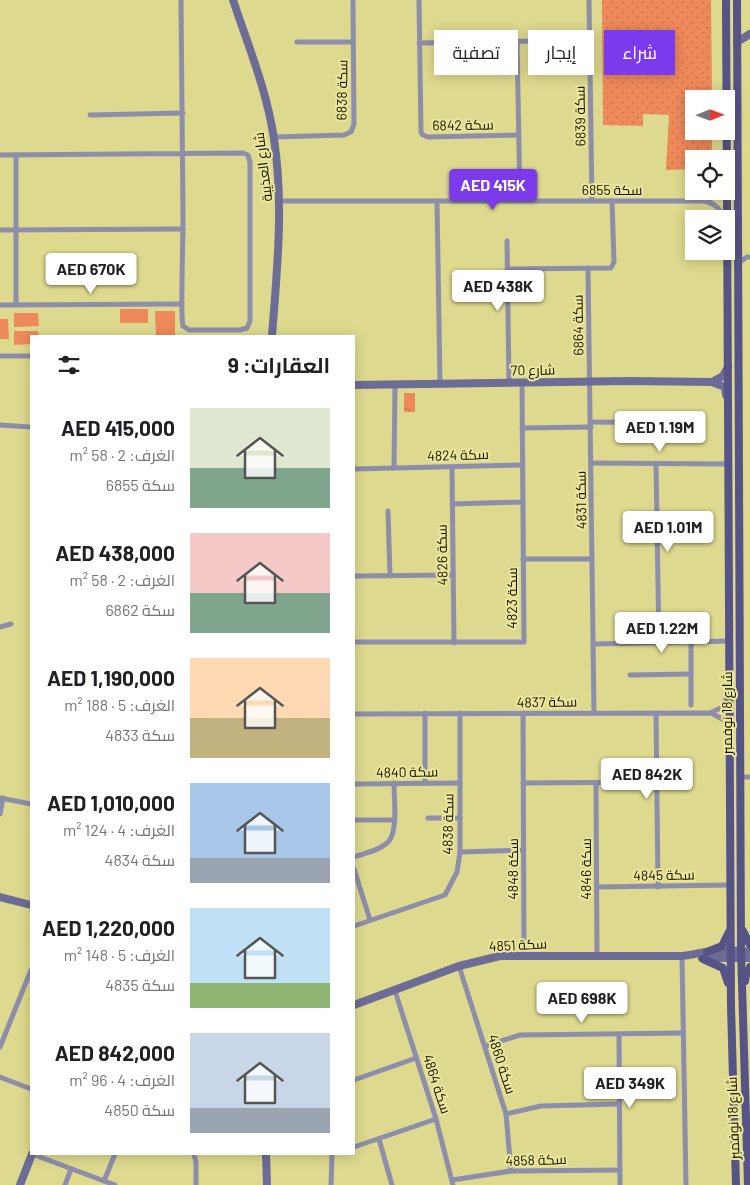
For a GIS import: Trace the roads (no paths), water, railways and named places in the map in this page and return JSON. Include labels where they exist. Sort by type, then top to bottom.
[{"type":"main road","name":"شارع 18 نوفمبر","points":[[726,0],[728,210]]},
{"type":"main road","name":"شارع 18 نوفمبر","points":[[737,0],[741,959],[748,1185]]},
{"type":"main road","name":"شارع 18 نوفمبر","points":[[728,260],[731,1006],[736,1185]]},
{"type":"main road","points":[[731,910],[729,932],[722,946],[705,955],[723,968],[728,978],[731,1006]]},
{"type":"main road","points":[[741,922],[744,936],[750,945]]},
{"type":"main road","points":[[742,1003],[746,975],[750,967]]},
{"type":"street","points":[[0,155],[183,153],[244,153],[250,158],[250,325],[247,328],[240,330],[189,330],[183,326],[182,229],[183,153],[183,113],[181,0]]},
{"type":"street","name":"شارع العذيبة","points":[[233,0],[264,93],[274,136],[280,201],[280,241],[272,335]]},
{"type":"street","name":"سكة 6838","points":[[274,136],[344,135],[350,132],[354,124],[353,0]]},
{"type":"street","name":"سكة 6842","points":[[419,0],[420,132],[428,137],[519,135]]},
{"type":"street","name":"سكة 6839","points":[[589,0],[590,30]]},
{"type":"street","points":[[737,26],[749,34],[737,42]]},
{"type":"street","points":[[297,42],[353,42]]},
{"type":"street","points":[[419,43],[434,43]]},
{"type":"street","points":[[518,75],[520,201]]},
{"type":"street","name":"سكة 6839","points":[[590,75],[592,201]]},
{"type":"street","points":[[90,115],[183,113]]},
{"type":"street","points":[[728,146],[728,150]]},
{"type":"street","points":[[16,155],[16,304]]},
{"type":"street","name":"سكة 6855","points":[[280,201],[705,201]]},
{"type":"street","points":[[437,201],[440,384]]},
{"type":"street","points":[[507,269],[612,268],[612,201]]},
{"type":"street","points":[[705,201],[714,203],[721,210]]},
{"type":"street","points":[[0,230],[182,229]]},
{"type":"street","points":[[507,241],[508,383]]},
{"type":"street","points":[[738,250],[749,257],[738,263]]},
{"type":"street","name":"سكة 6864","points":[[588,268],[590,382]]},
{"type":"street","points":[[0,304],[182,304]]},
{"type":"street","points":[[0,356],[30,356]]},
{"type":"street","points":[[712,382],[723,376],[728,367]]},
{"type":"street","name":"سكة 4831","points":[[590,382],[594,712]]},
{"type":"street","points":[[712,382],[725,387],[728,404]]},
{"type":"street","name":"شارع 70","points":[[355,385],[712,382]]},
{"type":"street","name":"سكة 4823","points":[[355,642],[524,642],[522,383]]},
{"type":"street","points":[[394,468],[395,385]]},
{"type":"street","points":[[522,428],[591,424],[693,423]]},
{"type":"street","points":[[0,425],[30,427]]},
{"type":"street","points":[[591,463],[729,464]]},
{"type":"street","points":[[656,463],[659,644]]},
{"type":"street","name":"سكة 4824","points":[[355,469],[523,465]]},
{"type":"street","name":"سكة 4826","points":[[452,467],[454,643]]},
{"type":"street","points":[[452,504],[523,502]]},
{"type":"street","points":[[388,511],[390,576]]},
{"type":"street","points":[[523,559],[592,558]]},
{"type":"street","points":[[355,576],[453,575]]},
{"type":"street","points":[[0,627],[10,624]]},
{"type":"street","points":[[593,644],[730,642]]},
{"type":"street","points":[[691,643],[691,705]]},
{"type":"street","points":[[630,675],[692,674]]},
{"type":"street","points":[[711,712],[723,707],[730,685]]},
{"type":"street","points":[[656,712],[658,887]]},
{"type":"street","points":[[711,712],[726,721],[730,733]]},
{"type":"street","name":"سكة 4837","points":[[355,714],[711,712]]},
{"type":"street","points":[[425,713],[425,783]]},
{"type":"street","name":"سكة 4838","points":[[355,926],[445,895],[457,872],[460,852],[460,713]]},
{"type":"street","name":"سكة 4848","points":[[523,714],[524,955]]},
{"type":"street","points":[[740,777],[750,777]]},
{"type":"street","points":[[523,783],[657,782]]},
{"type":"street","points":[[355,857],[375,850],[388,842],[394,833],[394,783]]},
{"type":"street","name":"سكة 4840","points":[[355,784],[460,783]]},
{"type":"street","name":"سكة 4846","points":[[596,783],[597,956]]},
{"type":"street","points":[[0,814],[1,798],[30,804]]},
{"type":"street","points":[[428,818],[460,818]]},
{"type":"street","points":[[355,820],[394,820]]},
{"type":"street","points":[[460,852],[524,850]]},
{"type":"street","points":[[355,872],[370,920]]},
{"type":"street","name":"سكة 4845","points":[[597,887],[730,885]]},
{"type":"street","points":[[0,898],[30,905]]},
{"type":"street","name":"سكة 4851","points":[[355,1005],[459,966],[500,956],[682,956],[731,955],[741,951],[750,952]]},
{"type":"street","name":"سكة 4851","points":[[731,955],[741,959],[750,958]]},
{"type":"street","points":[[682,956],[686,1185]]},
{"type":"street","name":"سكة 4860","points":[[459,966],[506,1114],[511,1171]]},
{"type":"street","points":[[0,1047],[30,972]]},
{"type":"street","name":"سكة 4864","points":[[395,991],[436,1119],[453,1182]]},
{"type":"street","points":[[485,1046],[520,1035],[683,1033]]},
{"type":"street","points":[[619,1034],[620,1185]]},
{"type":"street","points":[[355,1080],[416,1058]]},
{"type":"street","points":[[0,1077],[30,1090]]},
{"type":"street","points":[[506,1114],[541,1106],[620,1104]]},
{"type":"street","points":[[355,1147],[436,1119]]},
{"type":"street","points":[[379,1139],[392,1185]]},
{"type":"street","points":[[20,1185],[32,1155]]},
{"type":"street","points":[[35,1155],[115,1185]]},
{"type":"street","points":[[104,1181],[115,1155]]},
{"type":"street","points":[[194,1155],[196,1185]]},
{"type":"street","points":[[266,1155],[267,1185]]},
{"type":"street","points":[[331,1185],[333,1155]]},
{"type":"street","points":[[65,1185],[71,1169]]},
{"type":"street","name":"سكة 4858","points":[[453,1182],[511,1171],[620,1170]]}]
